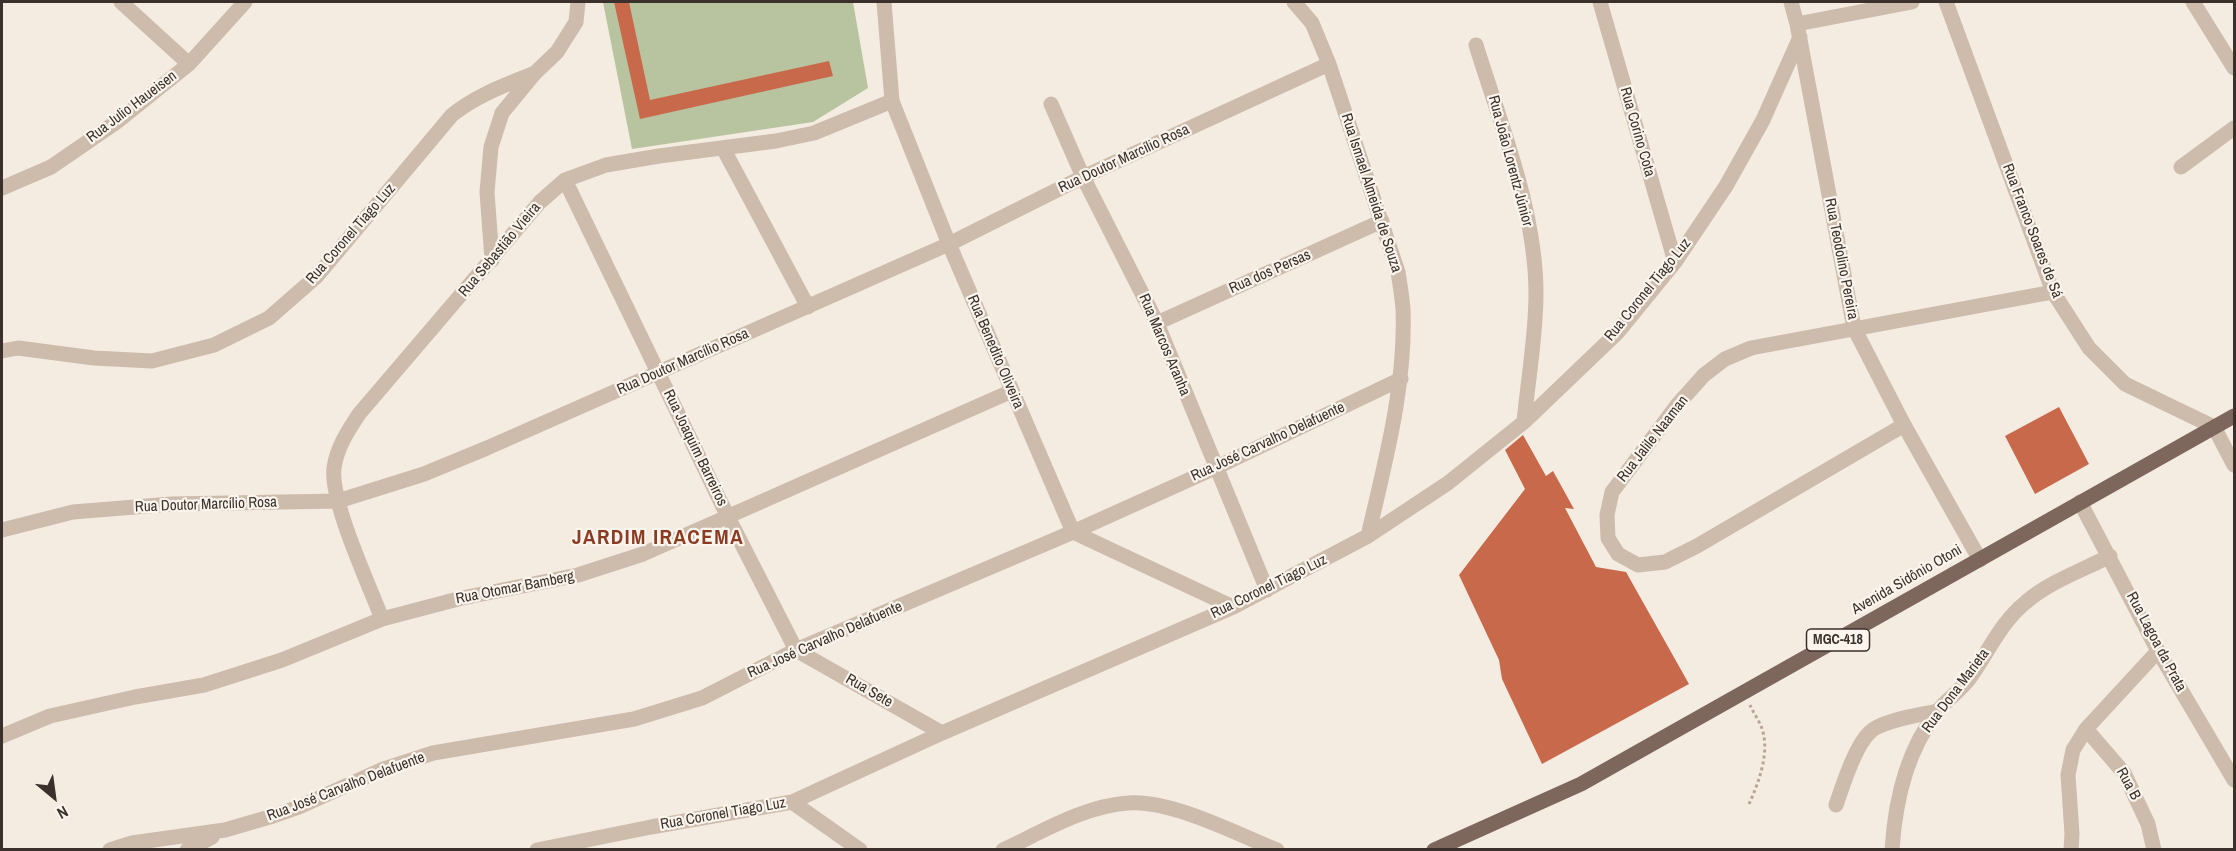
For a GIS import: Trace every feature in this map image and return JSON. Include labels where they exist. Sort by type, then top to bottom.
[{"type":"main road","name":"Avenida Sidônio Otoni","points":[[1434,849],[1581,784],[2235,416]]},
{"type":"street","points":[[122,2],[189,64]]},
{"type":"street","name":"Rua Julio Haueisen","points":[[2,188],[51,167],[118,121],[189,64],[245,2]]},
{"type":"street","points":[[492,260],[487,192],[491,147],[502,113],[535,73],[557,52],[576,22],[578,2]]},
{"type":"street","name":"Rua Benedito Oliveira","points":[[884,2],[892,101],[949,244],[1073,532]]},
{"type":"street","name":"Rua Ismael Almeida de Souza","points":[[1294,2],[1312,23],[1329,64],[1398,272],[1403,308],[1401,379],[1368,536]]},
{"type":"street","name":"Rua Corino Cota","points":[[1599,2],[1675,262]]},
{"type":"street","name":"Rua Teodolino Pereira","points":[[1791,2],[1854,327],[1904,425],[1980,560]]},
{"type":"street","points":[[1798,31],[1912,2]]},
{"type":"street","name":"Rua Franco Soares de Sá","points":[[1946,2],[2053,292],[2089,348],[2125,384],[2214,427]]},
{"type":"street","points":[[2193,2],[2235,68]]},
{"type":"street","name":"Rua Coronel Tiago Luz","points":[[537,849],[792,802],[942,733],[1233,606],[1368,536],[1448,483],[1524,422],[1618,332],[1675,262],[1726,186],[1763,120],[1798,31]]},
{"type":"street","name":"Rua João Lorentz Júnior","points":[[1476,45],[1521,191],[1533,248],[1536,294],[1524,422]]},
{"type":"street","name":"Rua Doutor Marcílio Rosa","points":[[2,530],[73,512],[172,504],[338,501],[424,474],[949,244],[1083,177],[1329,64]]},
{"type":"street","name":"Rua Coronel Tiago Luz","points":[[2,351],[18,348],[94,358],[152,362],[214,345],[270,318],[317,276],[452,115],[470,100],[535,73]]},
{"type":"street","name":"Rua Sebastião Vieira","points":[[382,619],[338,501],[334,470],[340,444],[359,414],[540,202],[565,180],[606,165],[776,141],[814,133],[892,101]]},
{"type":"street","name":"Rua Marcos Aranha","points":[[1051,104],[1083,177],[1157,323],[1267,590]]},
{"type":"street","points":[[2181,167],[2235,128]]},
{"type":"street","points":[[723,148],[808,307]]},
{"type":"street","name":"Rua Joaquim Barreiros","points":[[565,180],[728,517],[796,650]]},
{"type":"street","name":"Rua dos Persas","points":[[1157,323],[1382,221]]},
{"type":"street","name":"Rua Jalile Naaman","points":[[1904,425],[1697,546],[1665,562],[1638,565],[1618,554],[1608,538],[1607,515],[1612,492],[1678,404],[1704,375],[1725,359],[1751,348],[1854,327],[2053,292]]},
{"type":"street","name":"Rua José Carvalho Delafuente","points":[[225,830],[299,807],[381,770],[433,753],[634,719],[702,698],[796,650],[1073,532],[1215,468],[1401,379]]},
{"type":"street","name":"Rua Otomar Bamberg","points":[[2,736],[50,716],[135,697],[204,686],[282,660],[382,619],[462,598],[578,575],[643,554],[1012,391]]},
{"type":"street","points":[[2214,427],[2235,465]]},
{"type":"street","name":"Rua Lagoa da Prata","points":[[2080,502],[2158,651],[2235,780]]},
{"type":"street","points":[[1073,532],[1233,606]]},
{"type":"street","name":"Rua Dona Marieta","points":[[1892,849],[1901,790],[1909,764],[1924,731],[1937,711],[1968,680],[2008,617],[2027,600],[2110,556]]},
{"type":"street","name":"Rua Sete","points":[[796,650],[942,733]]},
{"type":"street","points":[[2071,849],[2068,775],[2073,750],[2086,729],[2158,651]]},
{"type":"street","points":[[1836,805],[1852,761],[1869,733],[1890,723],[1937,711]]},
{"type":"street","name":"Rua B","points":[[2086,729],[2124,772],[2148,824],[2154,849]]},
{"type":"street","points":[[792,802],[860,849]]},
{"type":"street","points":[[1003,849],[1065,821],[1103,807],[1130,802],[1167,808],[1277,849]]},
{"type":"street","points":[[110,849],[132,843],[225,830]]},
{"type":"street","points":[[187,849],[225,830]]},
{"type":"path","points":[[1743,693],[1762,728],[1764,755],[1761,779],[1749,804]]},
{"type":"green space","points":[[603,2],[853,2],[868,88],[813,122],[632,149]]},
{"type":"building","points":[[614,2],[629,2],[650,100],[829,61],[833,76],[640,119]]},
{"type":"building","points":[[2059,407],[2089,464],[2035,494],[2005,436]]},
{"type":"building","points":[[1523,435],[1546,476],[1553,471],[1574,509],[1565,508],[1596,567],[1626,572],[1689,684],[1542,764],[1502,679],[1499,660],[1459,575],[1525,489],[1505,450]]},
{"type":"district","name":"JARDIM IRACEMA","points":[[658,538]]}]
